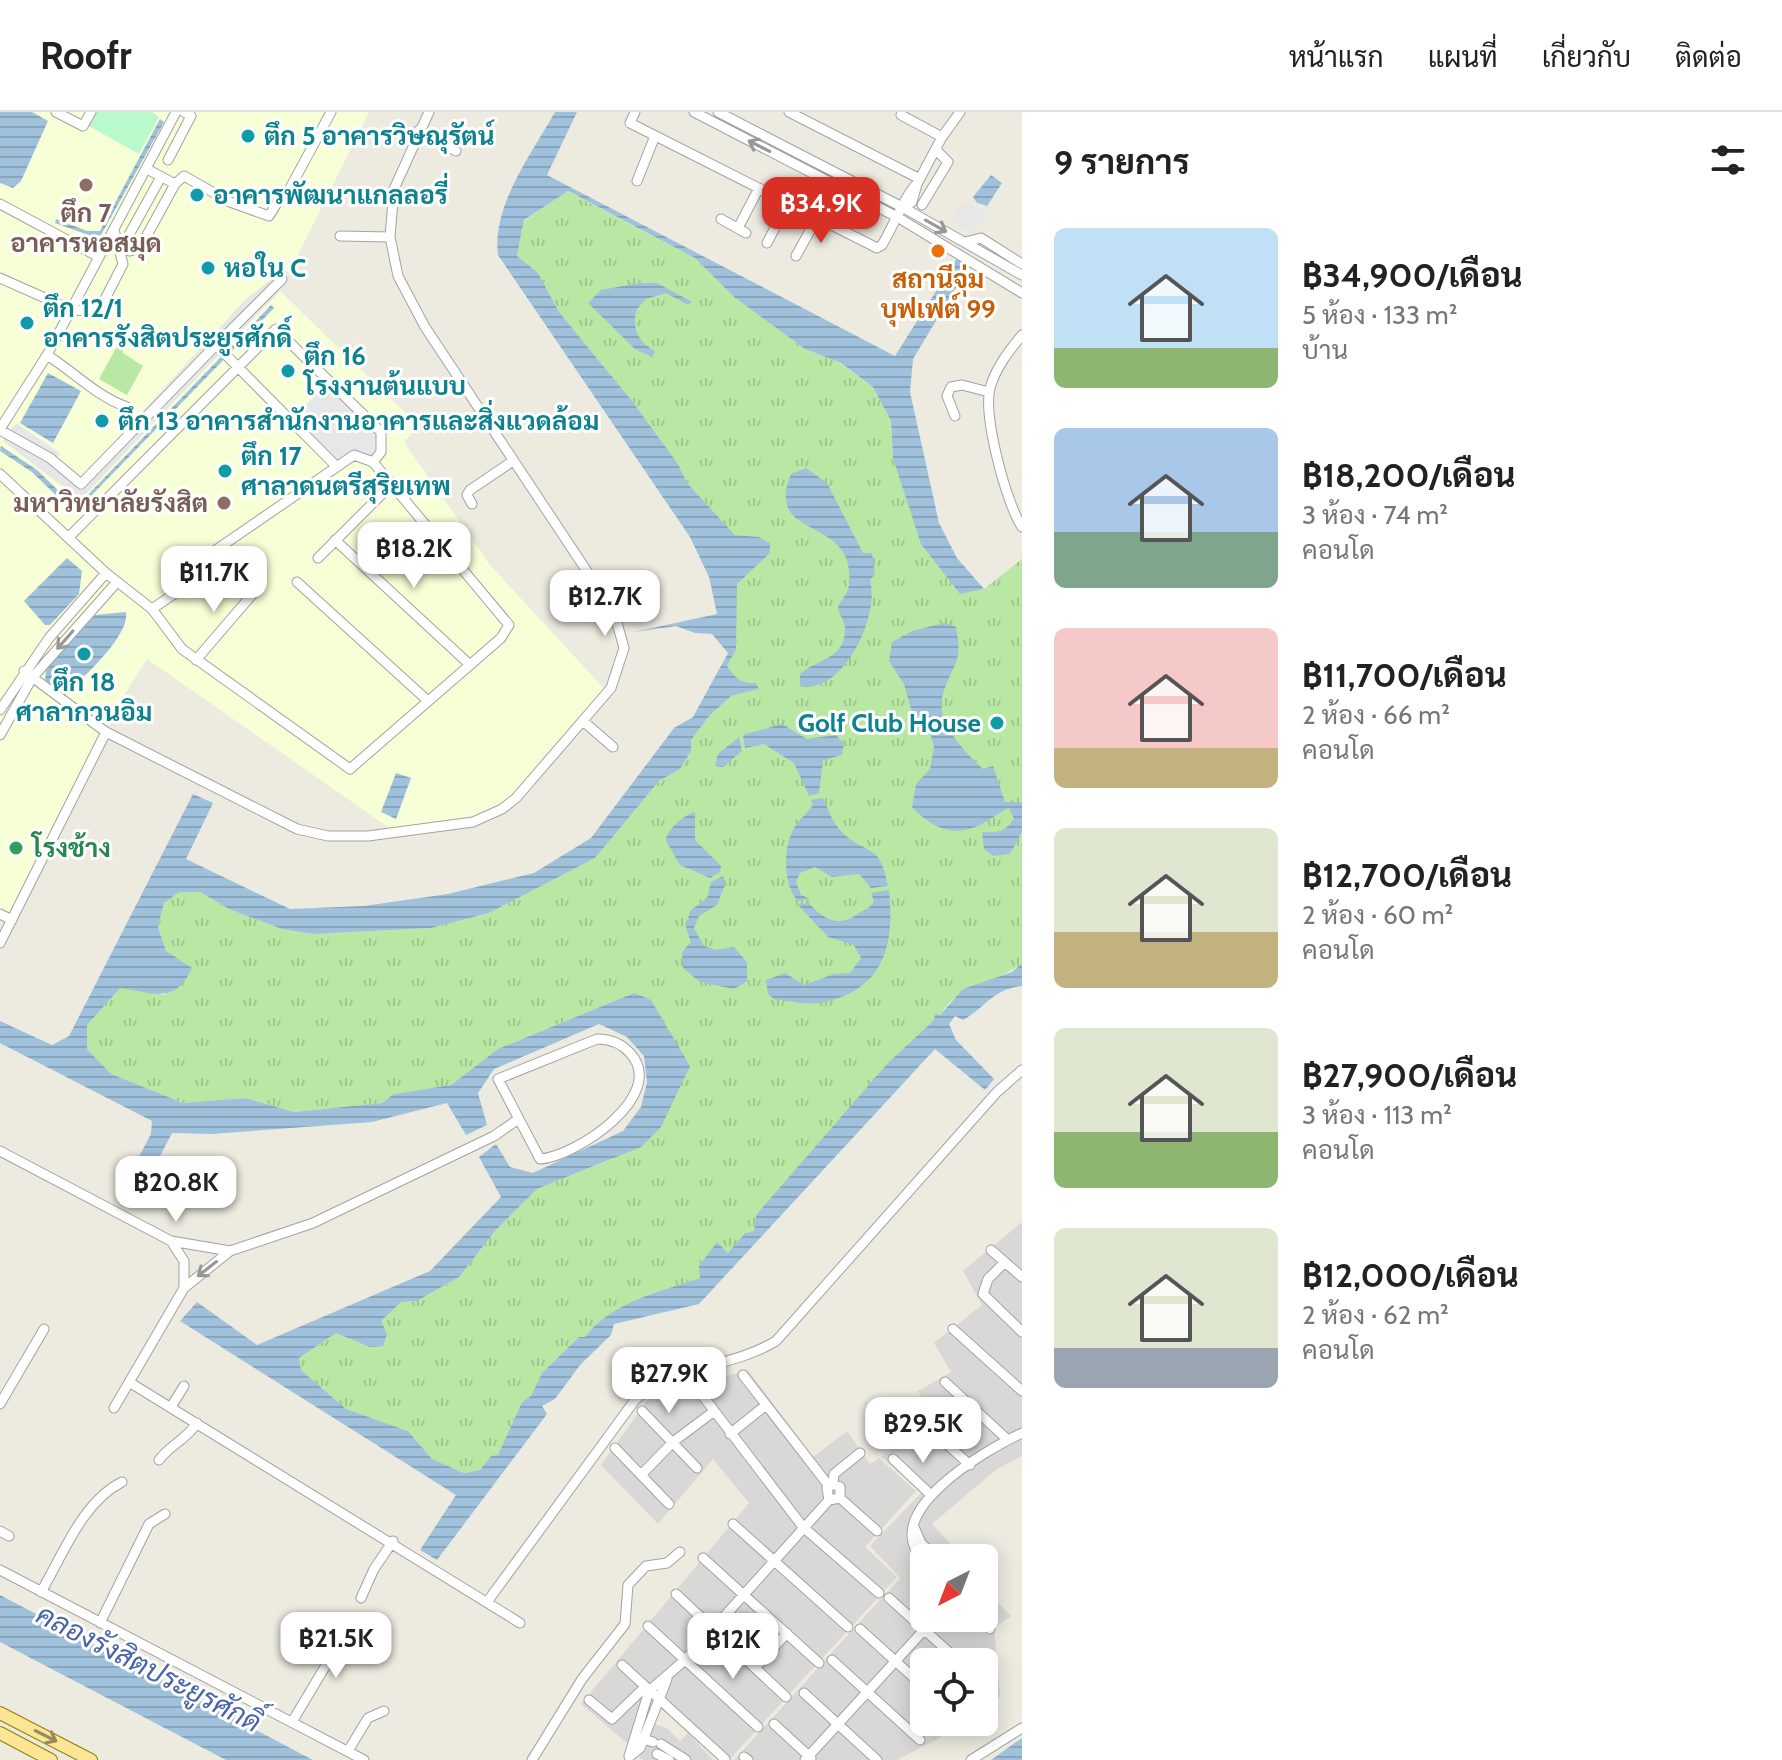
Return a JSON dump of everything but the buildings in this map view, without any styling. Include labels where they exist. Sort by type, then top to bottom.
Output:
[{"type":"main road","points":[[0,1713],[91,1760]]},
{"type":"main road","points":[[0,1733],[51,1760]]},
{"type":"street","points":[[56,112],[83,126],[91,112]]},
{"type":"street","points":[[176,112],[72,310],[0,429],[50,458],[81,484],[282,279]]},
{"type":"street","points":[[161,177],[125,242],[130,251],[140,248],[175,184],[184,176],[230,202],[269,216],[282,195],[288,192],[331,112]]},
{"type":"street","points":[[28,674],[106,732],[297,829],[350,837],[444,827],[490,816],[523,791],[583,721],[617,675],[624,656],[623,638],[606,598],[418,315],[398,276],[390,237],[394,189],[429,112]]},
{"type":"street","points":[[635,112],[630,123],[880,248],[899,218],[905,198],[960,112]]},
{"type":"street","points":[[694,112],[899,218],[1022,293]]},
{"type":"street","points":[[718,112],[904,208],[1022,275]]},
{"type":"street","points":[[789,112],[918,181]]},
{"type":"street","points":[[168,160],[189,113]]},
{"type":"street","points":[[901,115],[942,137]]},
{"type":"street","points":[[419,130],[456,151]]},
{"type":"street","points":[[637,181],[655,136]]},
{"type":"street","points":[[922,205],[946,168],[945,157],[936,150]]},
{"type":"street","points":[[147,169],[175,184]]},
{"type":"street","points":[[721,219],[742,230],[759,188]]},
{"type":"street","points":[[767,243],[788,203]]},
{"type":"street","points":[[0,204],[99,257]]},
{"type":"street","points":[[796,256],[817,218]]},
{"type":"street","points":[[0,278],[72,310],[93,311],[114,284],[123,257],[114,230]]},
{"type":"street","points":[[340,236],[390,237]]},
{"type":"street","points":[[965,242],[981,238],[1022,264]]},
{"type":"street","points":[[70,536],[272,330],[279,331],[381,432],[383,442],[373,462]]},
{"type":"street","points":[[1021,336],[1000,363],[989,392],[989,410],[1006,488],[1022,527]]},
{"type":"street","points":[[218,347],[336,466]]},
{"type":"street","points":[[47,355],[79,375],[88,387],[127,407]]},
{"type":"street","points":[[955,416],[947,396],[951,387],[962,385],[989,392]]},
{"type":"street","points":[[0,474],[70,536],[106,573],[152,609],[182,649],[350,769],[505,633],[507,619],[373,462],[354,455],[194,565],[174,594],[152,609]]},
{"type":"street","points":[[472,504],[467,495],[470,490],[513,461]]},
{"type":"street","points":[[318,558],[392,484]]},
{"type":"street","points":[[335,540],[469,664]]},
{"type":"street","points":[[0,710],[106,573]]},
{"type":"street","points":[[0,735],[28,674],[117,582]]},
{"type":"street","points":[[297,582],[427,700]]},
{"type":"street","points":[[196,660],[256,590]]},
{"type":"street","points":[[583,721],[613,747]]},
{"type":"street","points":[[0,943],[106,732]]},
{"type":"street","points":[[0,914],[12,920]]},
{"type":"street","points":[[597,1039],[614,1041],[636,1060],[639,1085],[633,1101],[612,1121],[579,1142],[540,1159],[517,1120],[498,1083],[501,1076],[597,1039]]},
{"type":"street","points":[[487,1602],[635,1400],[659,1382],[746,1357],[776,1341],[997,1092],[1022,1070]]},
{"type":"street","points":[[114,1408],[184,1288],[230,1251],[313,1223],[494,1136],[517,1120]]},
{"type":"street","points":[[0,1151],[171,1241],[230,1251]]},
{"type":"street","points":[[171,1241],[184,1261],[184,1288]]},
{"type":"street","points":[[991,1250],[1022,1277]]},
{"type":"street","points":[[1005,1262],[988,1279],[983,1294],[1022,1332]]},
{"type":"street","points":[[0,1404],[44,1329]]},
{"type":"street","points":[[953,1329],[1022,1391]]},
{"type":"street","points":[[743,1375],[831,1485],[840,1487],[840,1498],[877,1531]]},
{"type":"street","points":[[129,1382],[393,1541],[520,1623]]},
{"type":"street","points":[[945,1382],[1008,1440]]},
{"type":"street","points":[[171,1407],[184,1386]]},
{"type":"street","points":[[696,1387],[803,1527],[879,1593]]},
{"type":"street","points":[[730,1434],[766,1405]]},
{"type":"street","points":[[642,1411],[697,1468]]},
{"type":"street","points":[[642,1474],[673,1442],[713,1412]]},
{"type":"street","points":[[159,1460],[169,1446],[184,1441],[197,1423]]},
{"type":"street","points":[[931,1430],[970,1465]]},
{"type":"street","points":[[912,1544],[913,1523],[931,1495],[970,1465],[1022,1433]]},
{"type":"street","points":[[615,1448],[669,1504]]},
{"type":"street","points":[[829,1500],[826,1493],[834,1474],[860,1453]]},
{"type":"street","points":[[893,1459],[931,1495]]},
{"type":"street","points":[[41,1592],[92,1505],[107,1489],[122,1482]]},
{"type":"street","points":[[589,1700],[612,1719],[647,1689],[667,1679],[803,1527],[829,1500],[840,1498]]},
{"type":"street","points":[[100,1623],[149,1524],[165,1514]]},
{"type":"street","points":[[913,1523],[922,1544]]},
{"type":"street","points":[[733,1524],[848,1627]]},
{"type":"street","points":[[361,1598],[374,1569],[393,1541]]},
{"type":"street","points":[[532,1760],[582,1679],[625,1624],[628,1585],[646,1566],[667,1563],[680,1552]]},
{"type":"street","points":[[703,1558],[819,1663]]},
{"type":"street","points":[[0,1570],[364,1760]]},
{"type":"street","points":[[676,1594],[786,1697]]},
{"type":"street","points":[[889,1598],[910,1617]]},
{"type":"street","points":[[292,1722],[353,1620]]},
{"type":"street","points":[[648,1626],[758,1727]]},
{"type":"street","points":[[860,1629],[910,1674]]},
{"type":"street","points":[[774,1724],[809,1759],[922,1632]]},
{"type":"street","points":[[926,1632],[944,1648]]},
{"type":"street","points":[[755,1668],[787,1633]]},
{"type":"street","points":[[832,1660],[920,1740]]},
{"type":"street","points":[[622,1665],[725,1759]]},
{"type":"street","points":[[642,1748],[667,1679]]},
{"type":"street","points":[[642,1748],[647,1689]]},
{"type":"street","points":[[804,1693],[877,1760]]},
{"type":"street","points":[[348,1751],[368,1718],[384,1711]]},
{"type":"street","points":[[971,1760],[1022,1728]]},
{"type":"street","points":[[642,1748],[669,1760]]},
{"type":"street","points":[[642,1748],[686,1760]]},
{"type":"shaded area","name":"มหาวิทยาลัยรังสิต","points":[[0,112],[369,112],[280,291],[419,426],[404,442],[490,565],[608,693],[502,811],[401,836],[147,659],[108,720],[105,744],[15,922],[0,913]]},
{"type":"shaded area","points":[[94,112],[152,112],[159,117],[139,154],[87,125]]},
{"type":"shaded area","points":[[965,201],[987,213],[973,235],[949,220]]},
{"type":"shaded area","points":[[283,270],[289,272],[280,291],[84,496],[75,496],[3,441],[16,423],[60,453],[57,459],[82,477],[246,299]]},
{"type":"shaded area","points":[[330,381],[381,432],[373,462],[354,455],[337,465],[291,419]]},
{"type":"shaded area","points":[[1022,1222],[1022,1456],[997,1469],[932,1524],[951,1544],[910,1544],[910,1632],[994,1632],[996,1648],[910,1648],[910,1736],[942,1736],[897,1760],[734,1760],[900,1578],[870,1546],[922,1492],[881,1457],[934,1418],[918,1391],[951,1372],[934,1343],[982,1305],[963,1271]]},
{"type":"shaded area","points":[[748,1370],[813,1457],[847,1431],[870,1464],[879,1458],[916,1491],[865,1547],[897,1577],[729,1760],[718,1760],[689,1734],[713,1760],[645,1760],[639,1758],[655,1724],[667,1728],[680,1741],[688,1733],[660,1708],[655,1722],[636,1714],[628,1744],[581,1704],[749,1503],[713,1459],[658,1524],[601,1465],[649,1398]]},
{"type":"shaded area","points":[[998,1603],[1011,1616],[998,1625]]},
{"type":"green space","points":[[567,191],[695,258],[734,297],[805,349],[840,363],[873,387],[891,421],[893,458],[960,593],[984,589],[1022,559],[1022,963],[968,989],[958,995],[940,1015],[935,1015],[934,1020],[888,1064],[756,1215],[754,1231],[745,1233],[728,1253],[717,1243],[700,1278],[622,1307],[608,1315],[585,1337],[578,1338],[542,1373],[531,1396],[522,1402],[498,1455],[491,1457],[480,1470],[464,1473],[432,1459],[408,1431],[346,1409],[301,1370],[299,1358],[336,1333],[368,1347],[380,1321],[401,1302],[417,1301],[459,1277],[495,1231],[537,1189],[610,1160],[661,1127],[634,993],[498,1049],[451,1085],[395,1094],[382,1103],[294,1112],[245,1098],[183,1103],[110,1074],[87,1049],[87,1025],[120,987],[165,995],[166,951],[158,927],[164,903],[178,892],[200,892],[231,910],[282,929],[313,934],[431,928],[489,913],[595,858],[659,781],[680,769],[691,751],[691,740],[709,716],[731,696],[759,689],[735,678],[727,667],[737,583],[770,553],[759,537],[735,535],[687,483],[678,464],[632,401],[559,312],[538,274],[517,256],[524,221]]},
{"type":"green space","points":[[121,339],[123,353],[143,366],[127,395],[99,379]]},
{"type":"water","points":[[0,112],[32,112],[48,121],[21,181],[13,188],[0,183]]},
{"type":"water","points":[[555,112],[577,112],[547,175],[895,356],[957,258],[969,266],[913,359],[910,392],[939,523],[957,558],[984,589],[960,594],[921,544],[893,458],[891,421],[873,387],[841,363],[805,349],[734,297],[695,258],[568,191],[524,220],[517,256],[538,273],[559,312],[632,401],[678,464],[687,483],[735,535],[759,537],[770,543],[770,553],[737,584],[736,649],[727,666],[739,680],[756,683],[759,689],[731,696],[709,716],[691,740],[691,751],[680,769],[659,781],[595,858],[489,913],[431,928],[313,934],[282,929],[231,910],[200,892],[179,892],[164,903],[158,927],[166,951],[192,968],[185,980],[170,992],[162,994],[120,988],[87,1025],[87,1049],[111,1074],[183,1103],[245,1098],[294,1112],[382,1103],[394,1094],[451,1085],[498,1049],[634,993],[651,1000],[690,1066],[661,1127],[641,1147],[537,1189],[495,1231],[459,1277],[417,1301],[401,1302],[381,1321],[387,1334],[383,1346],[369,1347],[336,1333],[299,1358],[301,1370],[346,1409],[408,1431],[432,1459],[464,1473],[480,1470],[491,1456],[498,1455],[522,1402],[531,1396],[542,1373],[579,1337],[585,1337],[608,1315],[622,1307],[700,1278],[699,1266],[717,1242],[728,1253],[745,1233],[754,1231],[756,1215],[887,1064],[963,989],[1012,972],[1022,963],[1022,986],[1003,991],[963,1020],[955,1016],[949,1024],[956,1040],[994,1079],[985,1090],[935,1049],[699,1304],[614,1324],[611,1335],[580,1365],[555,1399],[542,1406],[547,1414],[437,1560],[420,1550],[456,1495],[180,1321],[197,1302],[257,1345],[430,1271],[501,1197],[479,1157],[496,1144],[510,1167],[533,1173],[623,1131],[641,1107],[647,1082],[644,1056],[627,1037],[599,1024],[494,1069],[478,1093],[487,1125],[466,1135],[447,1103],[372,1122],[211,1134],[172,1133],[133,1208],[117,1198],[151,1134],[152,1121],[0,1043],[0,1021],[52,1045],[69,1036],[193,794],[213,803],[186,859],[290,909],[364,906],[448,894],[534,873],[591,838],[674,728],[693,717],[728,653],[712,634],[695,633],[676,626],[634,632],[717,614],[709,577],[690,537],[498,255],[498,236],[507,199]]},
{"type":"water","points":[[160,119],[164,122],[101,235],[91,236],[55,223],[56,219],[87,231],[100,231]]},
{"type":"water","points":[[991,175],[1002,183],[987,206],[977,203],[973,197]]},
{"type":"water","points":[[657,283],[692,302],[688,305],[666,293],[646,299],[637,309],[636,328],[640,339],[655,351],[652,357],[635,349],[588,303],[601,290]]},
{"type":"water","points":[[271,305],[274,308],[84,503],[66,505],[32,472],[0,451],[1,446],[37,470],[68,500],[82,501]]},
{"type":"water","points":[[48,373],[81,391],[53,443],[20,423]]},
{"type":"water","points":[[806,468],[827,483],[863,553],[872,553],[875,574],[870,580],[872,595],[869,613],[855,650],[831,678],[816,685],[800,686],[800,674],[840,647],[845,627],[838,607],[849,585],[848,562],[839,547],[789,510],[786,496],[791,474]]},
{"type":"water","points":[[67,558],[82,571],[79,594],[50,625],[45,625],[24,601]]},
{"type":"water","name":"ตึก 18 ศาลากวนอิม","points":[[126,612],[125,622],[113,645],[64,697],[45,681],[46,669],[95,615]]},
{"type":"water","points":[[944,623],[956,627],[958,648],[956,662],[943,694],[943,715],[953,736],[976,762],[983,769],[993,766],[1005,802],[1022,802],[1022,832],[1010,854],[993,856],[984,849],[982,832],[996,832],[1007,827],[1014,819],[1009,808],[979,825],[957,831],[940,828],[912,807],[916,784],[930,769],[934,747],[928,725],[911,709],[904,684],[889,661],[892,642],[912,631]]},
{"type":"water","points":[[782,724],[807,739],[836,735],[844,744],[842,755],[823,760],[819,793],[809,796],[794,763],[764,744],[745,748],[743,735]]},
{"type":"water","points":[[739,737],[742,751],[723,767],[715,766],[718,754]]},
{"type":"water","points":[[396,773],[411,778],[396,819],[381,812]]},
{"type":"water","points":[[823,798],[841,831],[876,855],[885,871],[888,886],[871,888],[859,874],[832,877],[815,867],[800,873],[796,882],[801,895],[810,899],[798,901],[787,875],[788,843],[796,825],[813,805],[811,800]]},
{"type":"water","points":[[695,812],[695,840],[721,866],[720,872],[710,878],[680,865],[666,841],[677,823]]},
{"type":"water","points":[[723,876],[725,885],[717,905],[699,916],[694,928],[704,946],[716,950],[734,947],[747,962],[747,981],[734,989],[700,982],[683,968],[682,952],[691,942],[686,928],[690,911],[707,898],[711,882]]},
{"type":"water","points":[[889,890],[887,946],[873,976],[844,996],[818,1003],[774,999],[768,994],[766,980],[785,973],[804,985],[834,974],[850,973],[861,958],[854,945],[828,937],[798,905],[809,903],[827,918],[846,920],[871,906],[874,901],[871,893]]},
{"type":"water","points":[[0,1595],[313,1760],[226,1760],[0,1642]]},
{"type":"water","points":[[1022,1738],[1022,1760],[991,1760]]},
{"type":"place","name":"ตึก 5 อาคารวิษณุรัตน์","points":[[248,136]]},
{"type":"place","name":"ตึก 7 อาคารหอสมุด","points":[[86,185]]},
{"type":"place","name":"อาคารพัฒนาแกลลอรี่","points":[[197,195]]},
{"type":"place","name":"สถานีจุ่ม บุฟเฟต์ 99","points":[[938,251]]},
{"type":"place","name":"หอใน C","points":[[208,268]]},
{"type":"place","name":"ตึก 12/1 อาคารรังสิตประยูรศักดิ์","points":[[27,323]]},
{"type":"place","name":"ตึก 16 โรงงานต้นแบบ","points":[[288,371]]},
{"type":"place","name":"ตึก 13 อาคารสำนักงานอาคารและสิ่งแวดล้อม","points":[[102,421]]},
{"type":"place","name":"ตึก 17 ศาลาดนตรีสุริยเทพ","points":[[225,471]]},
{"type":"place","name":"มหาวิทยาลัยรังสิต","points":[[224,503]]},
{"type":"place","name":"ตึก 18 ศาลากวนอิม","points":[[84,654]]},
{"type":"place","name":"Golf Club House","points":[[997,723]]},
{"type":"place","name":"โรงช้าง","points":[[16,848]]},
{"type":"water label","name":"คลองรังสิตประยูรศักดิ์","points":[[149,1668]]}]
